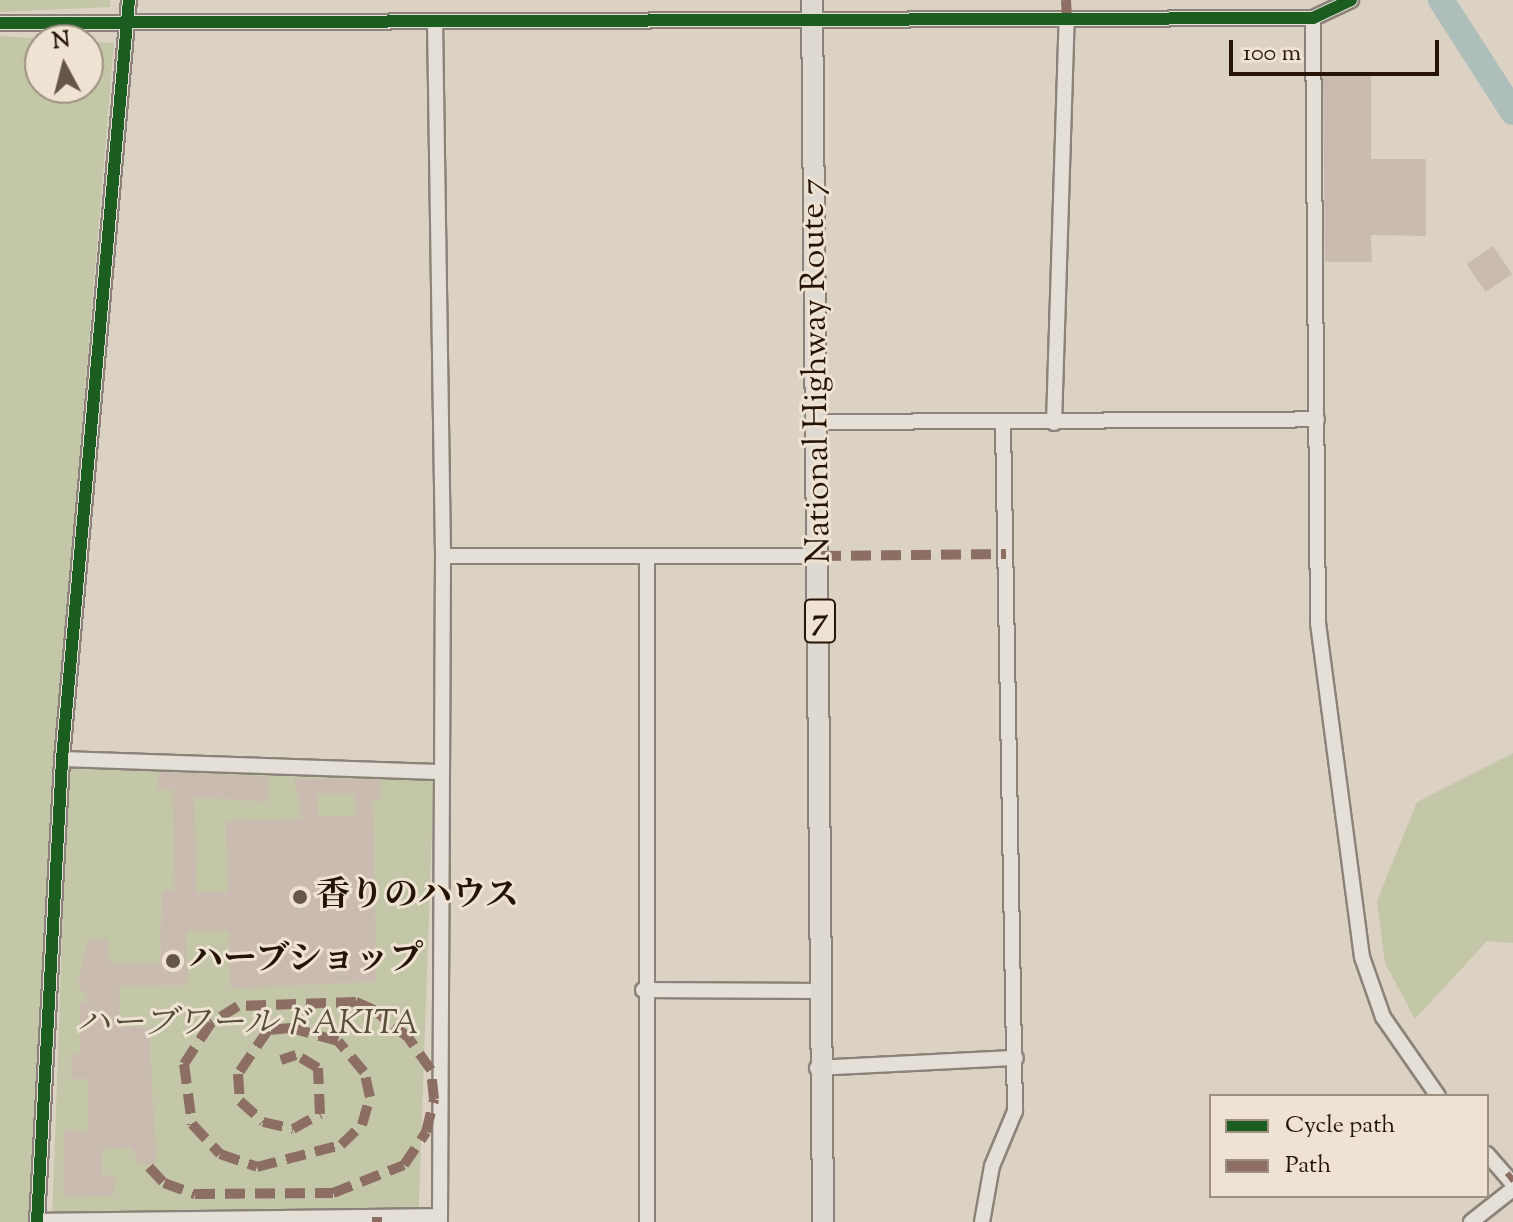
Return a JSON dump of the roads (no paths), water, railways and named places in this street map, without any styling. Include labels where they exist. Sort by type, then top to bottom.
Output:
[{"type":"highway","name":"National Highway Route 7","points":[[812,10],[821,556],[816,991],[823,1222]]},
{"type":"street","points":[[129,0],[62,759],[38,1222],[440,1219],[438,772],[443,556],[435,21]]},
{"type":"street","points":[[0,23],[435,21],[812,10],[1067,20],[1313,18],[1351,0]]},
{"type":"street","points":[[1313,18],[1318,623],[1362,957],[1383,1017],[1437,1094]]},
{"type":"street","points":[[1054,423],[1067,20]]},
{"type":"street","points":[[818,422],[1003,424],[1317,419]]},
{"type":"street","points":[[982,1222],[992,1166],[1015,1111],[1003,424]]},
{"type":"street","points":[[443,556],[821,556]]},
{"type":"street","points":[[647,557],[643,990],[647,1222]]},
{"type":"street","points":[[62,759],[438,772]]},
{"type":"street","points":[[643,990],[816,991]]},
{"type":"street","points":[[817,1068],[1016,1058]]},
{"type":"street","points":[[1471,1222],[1513,1187],[1489,1157]]},
{"type":"waterway","points":[[1441,0],[1513,112]]},
{"type":"place","name":"香りのハウス","points":[[300,897]]},
{"type":"place","name":"ハーブショップ","points":[[173,961]]},
{"type":"park label","name":"ハーブワールドAKITA","points":[[247,1025]]}]
